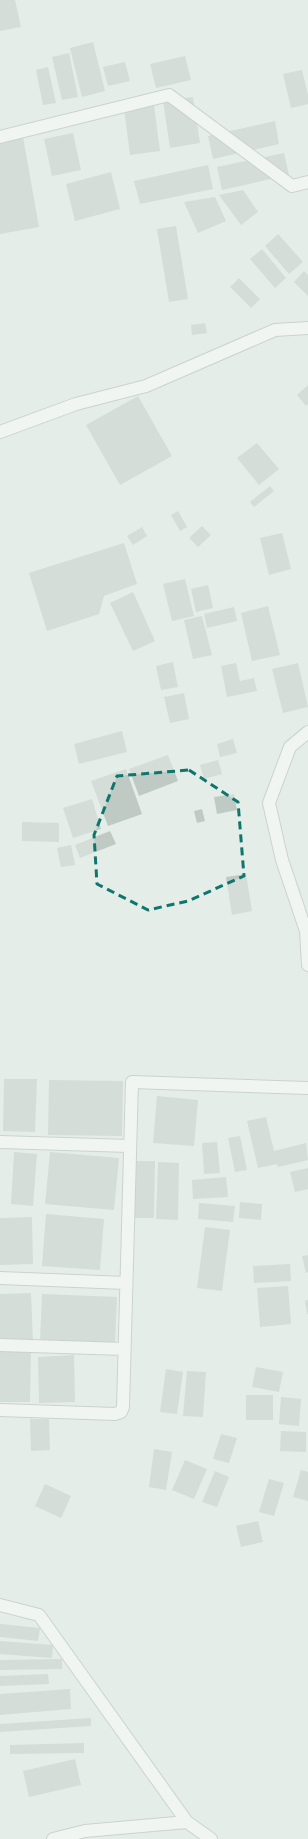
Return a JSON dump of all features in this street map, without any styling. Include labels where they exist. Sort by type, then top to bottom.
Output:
[{"type":"street","points":[[0,137],[169,95],[292,186],[308,182]]},
{"type":"street","points":[[0,432],[76,404],[146,386],[276,330],[308,328]]},
{"type":"street","points":[[308,732],[290,747],[269,803],[282,860],[306,931],[308,965]]},
{"type":"street","points":[[0,1410],[115,1414],[121,1412],[123,1407],[132,1082],[308,1088]]},
{"type":"street","points":[[0,1142],[130,1146]]},
{"type":"street","points":[[0,1278],[126,1283]]},
{"type":"street","points":[[0,1346],[124,1348]]},
{"type":"street","points":[[0,1605],[39,1615],[187,1822],[211,1839]]},
{"type":"street","points":[[53,1839],[85,1831],[187,1822]]},
{"type":"highlighted area","points":[[189,770],[238,802],[244,876],[188,901],[148,910],[97,884],[94,835],[117,776]]},
{"type":"building","points":[[0,0],[15,0],[21,27],[0,31]]},
{"type":"building","points":[[93,42],[105,91],[82,97],[70,48]]},
{"type":"building","points":[[69,53],[78,97],[62,100],[52,57]]},
{"type":"building","points":[[185,56],[191,80],[156,88],[150,64]]},
{"type":"building","points":[[125,62],[130,81],[108,86],[103,67]]},
{"type":"building","points":[[48,67],[56,103],[43,105],[36,70]]},
{"type":"building","points":[[302,70],[308,95],[308,104],[291,108],[283,74]]},
{"type":"building","points":[[193,97],[200,143],[170,148],[163,101]]},
{"type":"building","points":[[154,105],[160,151],[130,155],[124,109]]},
{"type":"building","points":[[275,121],[279,144],[213,159],[208,136]]},
{"type":"building","points":[[73,133],[81,170],[52,176],[44,139]]},
{"type":"building","points":[[23,137],[39,227],[0,234],[0,141]]},
{"type":"building","points":[[284,153],[289,175],[222,190],[217,167]]},
{"type":"building","points":[[208,165],[213,189],[140,204],[134,181]]},
{"type":"building","points":[[111,172],[120,209],[75,221],[66,184]]},
{"type":"building","points":[[243,190],[258,212],[241,225],[219,195]]},
{"type":"building","points":[[215,197],[226,221],[198,233],[184,202]]},
{"type":"building","points":[[176,226],[188,299],[169,302],[157,229]]},
{"type":"building","points":[[278,234],[303,262],[289,274],[265,246]]},
{"type":"building","points":[[262,249],[286,278],[275,288],[250,259]]},
{"type":"building","points":[[304,271],[308,275],[308,296],[294,282]]},
{"type":"building","points":[[239,278],[260,299],[251,308],[230,287]]},
{"type":"building","points":[[205,323],[207,333],[192,335],[191,325]]},
{"type":"building","points":[[308,385],[308,404],[306,406],[297,395]]},
{"type":"building","points":[[138,396],[172,456],[120,485],[86,425]]},
{"type":"building","points":[[257,443],[279,469],[259,485],[237,458]]},
{"type":"building","points":[[270,486],[274,491],[254,507],[250,502]]},
{"type":"building","points":[[178,511],[187,527],[180,531],[171,515]]},
{"type":"building","points":[[202,526],[211,535],[198,547],[189,538]]},
{"type":"building","points":[[142,527],[147,536],[133,545],[127,536]]},
{"type":"building","points":[[282,533],[291,569],[269,575],[260,538]]},
{"type":"building","points":[[124,543],[137,584],[104,596],[99,614],[47,631],[29,573]]},
{"type":"building","points":[[185,579],[194,616],[172,621],[163,584]]},
{"type":"building","points":[[208,585],[213,608],[196,612],[191,589]]},
{"type":"building","points":[[133,592],[155,641],[133,651],[110,603]]},
{"type":"building","points":[[268,606],[280,655],[252,661],[241,613]]},
{"type":"building","points":[[234,607],[237,621],[207,628],[204,614]]},
{"type":"building","points":[[202,616],[212,655],[193,659],[184,620]]},
{"type":"building","points":[[173,662],[178,687],[161,690],[156,666]]},
{"type":"building","points":[[236,663],[240,681],[254,678],[257,691],[227,697],[221,666]]},
{"type":"building","points":[[298,663],[308,707],[283,713],[272,669]]},
{"type":"building","points":[[184,693],[189,719],[170,723],[164,697]]},
{"type":"building","points":[[122,731],[127,752],[79,764],[74,744]]},
{"type":"building","points":[[233,739],[237,753],[220,757],[217,744]]},
{"type":"building","points":[[168,755],[178,781],[139,796],[129,769]]},
{"type":"building","points":[[218,760],[222,774],[204,779],[200,765]]},
{"type":"building","points":[[126,769],[142,814],[108,826],[91,781]]},
{"type":"building","points":[[234,794],[237,810],[217,814],[214,797]]},
{"type":"building","points":[[92,799],[101,829],[73,838],[63,808]]},
{"type":"building","points":[[202,809],[205,821],[197,823],[194,811]]},
{"type":"building","points":[[22,822],[59,823],[59,842],[22,841]]},
{"type":"building","points":[[110,831],[116,844],[80,858],[75,845]]},
{"type":"building","points":[[71,845],[75,865],[61,867],[57,848]]},
{"type":"building","points":[[246,874],[252,911],[232,915],[226,877]]},
{"type":"building","points":[[4,1079],[37,1079],[35,1132],[3,1131]]},
{"type":"building","points":[[49,1080],[123,1081],[122,1136],[48,1135]]},
{"type":"building","points":[[157,1096],[198,1100],[194,1146],[153,1143]]},
{"type":"building","points":[[266,1117],[274,1151],[306,1143],[308,1160],[278,1167],[277,1164],[258,1168],[247,1121]]},
{"type":"building","points":[[240,1136],[247,1170],[235,1172],[228,1138]]},
{"type":"building","points":[[217,1142],[220,1173],[204,1174],[202,1143]]},
{"type":"building","points":[[14,1152],[37,1154],[33,1206],[11,1204]]},
{"type":"building","points":[[50,1152],[119,1158],[114,1210],[45,1204]]},
{"type":"building","points":[[134,1161],[155,1161],[154,1218],[132,1218]]},
{"type":"building","points":[[158,1162],[179,1163],[178,1220],[156,1219]]},
{"type":"building","points":[[308,1168],[308,1189],[295,1192],[290,1172]]},
{"type":"building","points":[[226,1177],[228,1197],[193,1199],[192,1180]]},
{"type":"building","points":[[240,1202],[262,1204],[261,1220],[239,1218]]},
{"type":"building","points":[[199,1203],[235,1206],[233,1222],[198,1219]]},
{"type":"building","points":[[46,1214],[104,1219],[100,1270],[42,1266]]},
{"type":"building","points":[[32,1217],[33,1264],[0,1265],[0,1218]]},
{"type":"building","points":[[205,1227],[230,1230],[222,1291],[197,1288]]},
{"type":"building","points":[[308,1255],[308,1272],[306,1273],[302,1256]]},
{"type":"building","points":[[290,1264],[291,1281],[254,1283],[253,1266]]},
{"type":"building","points":[[288,1286],[291,1324],[260,1327],[257,1288]]},
{"type":"building","points":[[31,1293],[33,1342],[0,1343],[0,1294]]},
{"type":"building","points":[[42,1294],[117,1297],[115,1344],[40,1342]]},
{"type":"building","points":[[308,1300],[308,1314],[307,1314],[305,1301]]},
{"type":"building","points":[[0,1350],[31,1350],[30,1402],[0,1402]]},
{"type":"building","points":[[74,1355],[75,1402],[39,1403],[38,1357]]},
{"type":"building","points":[[256,1367],[283,1372],[279,1392],[252,1387]]},
{"type":"building","points":[[166,1369],[183,1372],[177,1414],[160,1412]]},
{"type":"building","points":[[187,1371],[206,1372],[203,1417],[183,1416]]},
{"type":"building","points":[[246,1395],[273,1395],[273,1420],[246,1420]]},
{"type":"building","points":[[281,1397],[301,1399],[299,1426],[279,1424]]},
{"type":"building","points":[[30,1419],[49,1419],[50,1450],[31,1451]]},
{"type":"building","points":[[281,1431],[306,1432],[306,1452],[280,1451]]},
{"type":"building","points":[[221,1434],[237,1438],[229,1463],[213,1459]]},
{"type":"building","points":[[154,1449],[172,1452],[166,1490],[149,1487]]},
{"type":"building","points":[[185,1460],[207,1469],[194,1499],[172,1490]]},
{"type":"building","points":[[301,1470],[308,1472],[308,1501],[293,1497]]},
{"type":"building","points":[[215,1471],[229,1477],[217,1507],[202,1502]]},
{"type":"building","points":[[269,1479],[284,1483],[274,1516],[259,1512]]},
{"type":"building","points":[[45,1484],[71,1496],[61,1518],[35,1506]]},
{"type":"building","points":[[258,1521],[263,1542],[241,1547],[236,1526]]},
{"type":"building","points":[[0,1624],[40,1628],[38,1641],[0,1637]]},
{"type":"building","points":[[0,1641],[53,1645],[52,1658],[0,1654]]},
{"type":"building","points":[[62,1659],[62,1669],[0,1670],[0,1660]]},
{"type":"building","points":[[48,1674],[49,1684],[0,1686],[0,1676]]},
{"type":"building","points":[[70,1689],[71,1709],[0,1715],[0,1694]]},
{"type":"building","points":[[91,1718],[91,1726],[0,1732],[0,1724]]},
{"type":"building","points":[[84,1743],[84,1753],[10,1754],[10,1745]]},
{"type":"building","points":[[75,1759],[81,1785],[29,1797],[23,1771]]}]
